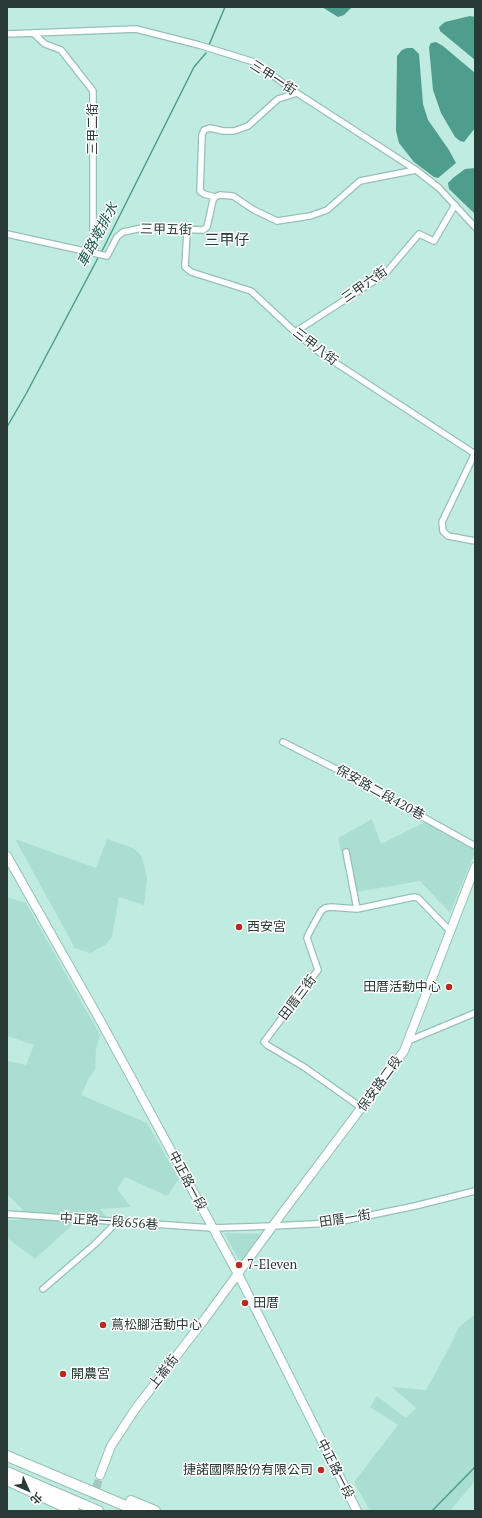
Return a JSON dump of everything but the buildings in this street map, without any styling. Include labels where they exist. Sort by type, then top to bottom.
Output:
[{"type":"highway","points":[[7,1456],[138,1511]]},
{"type":"highway","points":[[7,1472],[98,1511]]},
{"type":"highway","points":[[7,1480],[74,1511]]},
{"type":"highway","points":[[72,1482],[85,1483],[155,1511]]},
{"type":"main road","name":"中正路一段","points":[[7,856],[101,1022],[238,1274],[357,1511]]},
{"type":"main road","name":"保安路二段","points":[[238,1274],[404,1051],[475,867]]},
{"type":"main road","name":"上崙街","points":[[100,1475],[111,1446],[136,1408],[238,1274]]},
{"type":"street","name":"三甲一街","points":[[7,34],[136,29],[199,45],[254,62],[297,93],[416,170],[439,188],[475,227]]},
{"type":"street","name":"三甲二街","points":[[33,33],[45,44],[61,50],[93,91],[93,252]]},
{"type":"street","points":[[297,93],[278,99],[248,126],[234,131],[223,131],[210,128],[204,130],[202,136],[200,191],[204,194],[215,197],[220,195],[233,196],[254,210],[277,221],[310,216],[327,210],[360,181],[416,170]]},
{"type":"street","name":"三甲五街","points":[[7,234],[107,256],[117,237],[123,232],[142,228],[203,230],[208,227],[215,197]]},
{"type":"street","name":"三甲六街","points":[[295,332],[385,274],[419,234],[434,241],[455,206]]},
{"type":"street","name":"三甲八街","points":[[188,230],[185,267],[191,272],[251,291],[319,352],[475,454]]},
{"type":"street","points":[[475,454],[442,522],[442,531],[448,536],[475,541]]},
{"type":"street","name":"保安路二段420巷","points":[[283,742],[342,772],[475,846]]},
{"type":"street","points":[[346,852],[357,909]]},
{"type":"street","name":"田厝三街","points":[[362,1108],[304,1067],[264,1042],[318,970],[307,938],[321,911],[325,908],[357,909],[414,897],[418,898],[451,932]]},
{"type":"street","points":[[408,1040],[475,1013]]},
{"type":"street","name":"田厝一街","points":[[212,1228],[334,1223],[415,1206],[475,1191]]},
{"type":"street","name":"中正路一段656巷","points":[[7,1214],[212,1228]]},
{"type":"street","points":[[43,1289],[94,1245],[116,1222]]},
{"type":"shaded area","points":[[322,7],[352,7],[344,15],[338,17]]},
{"type":"shaded area","points":[[470,16],[475,17],[475,60],[440,31],[439,27],[445,22]]},
{"type":"shaded area","points":[[436,42],[443,46],[475,73],[475,128],[464,142],[455,137],[441,113],[433,90],[429,47],[431,43]]},
{"type":"shaded area","points":[[413,48],[419,54],[423,104],[428,120],[449,150],[456,163],[438,178],[434,177],[414,162],[399,143],[396,131],[397,56],[402,50]]},
{"type":"shaded area","points":[[475,168],[475,214],[449,189],[448,183],[465,169]]},
{"type":"shaded area","points":[[372,819],[381,844],[431,819],[475,846],[475,852],[450,913],[420,881],[351,893],[338,838]]},
{"type":"shaded area","points":[[15,839],[96,868],[107,839],[133,848],[141,855],[146,873],[147,879],[144,905],[119,897],[112,937],[105,945],[90,953],[75,948]]},
{"type":"shaded area","points":[[7,897],[26,903],[100,1035],[96,1049],[95,1069],[81,1095],[147,1123],[179,1179],[167,1196],[125,1177],[117,1189],[131,1207],[100,1209],[108,1219],[80,1218],[35,1259],[7,1238],[7,1220],[20,1220],[22,1209],[7,1194],[7,1061],[26,1065],[34,1045],[7,1036]]},
{"type":"shaded area","points":[[224,1233],[265,1234],[241,1264]]},
{"type":"shaded area","points":[[475,1314],[475,1481],[450,1511],[370,1511],[354,1482],[398,1425],[370,1407],[377,1396],[406,1418],[416,1408],[392,1387],[426,1390],[459,1327]]},
{"type":"waterway","name":"車路墘排水","points":[[209,45],[225,7]]},
{"type":"waterway","name":"車路墘排水","points":[[101,253],[194,67],[206,53]]},
{"type":"waterway","name":"車路墘排水","points":[[7,427],[99,256]]},
{"type":"waterway","points":[[432,1511],[475,1467]]},
{"type":"tunnel","points":[[90,1511],[100,1475]]},
{"type":"place","name":"西安宮","points":[[239,927]]},
{"type":"place","name":"田厝活動中心","points":[[449,987]]},
{"type":"place","name":"7-Eleven","points":[[239,1265]]},
{"type":"place","name":"田厝","points":[[245,1303]]},
{"type":"place","name":"蔦松腳活動中心","points":[[103,1325]]},
{"type":"place","name":"開農宮","points":[[63,1374]]},
{"type":"place","name":"捷諾國際股份有限公司","points":[[321,1470]]},
{"type":"district","name":"三甲仔","points":[[227,241]]}]
